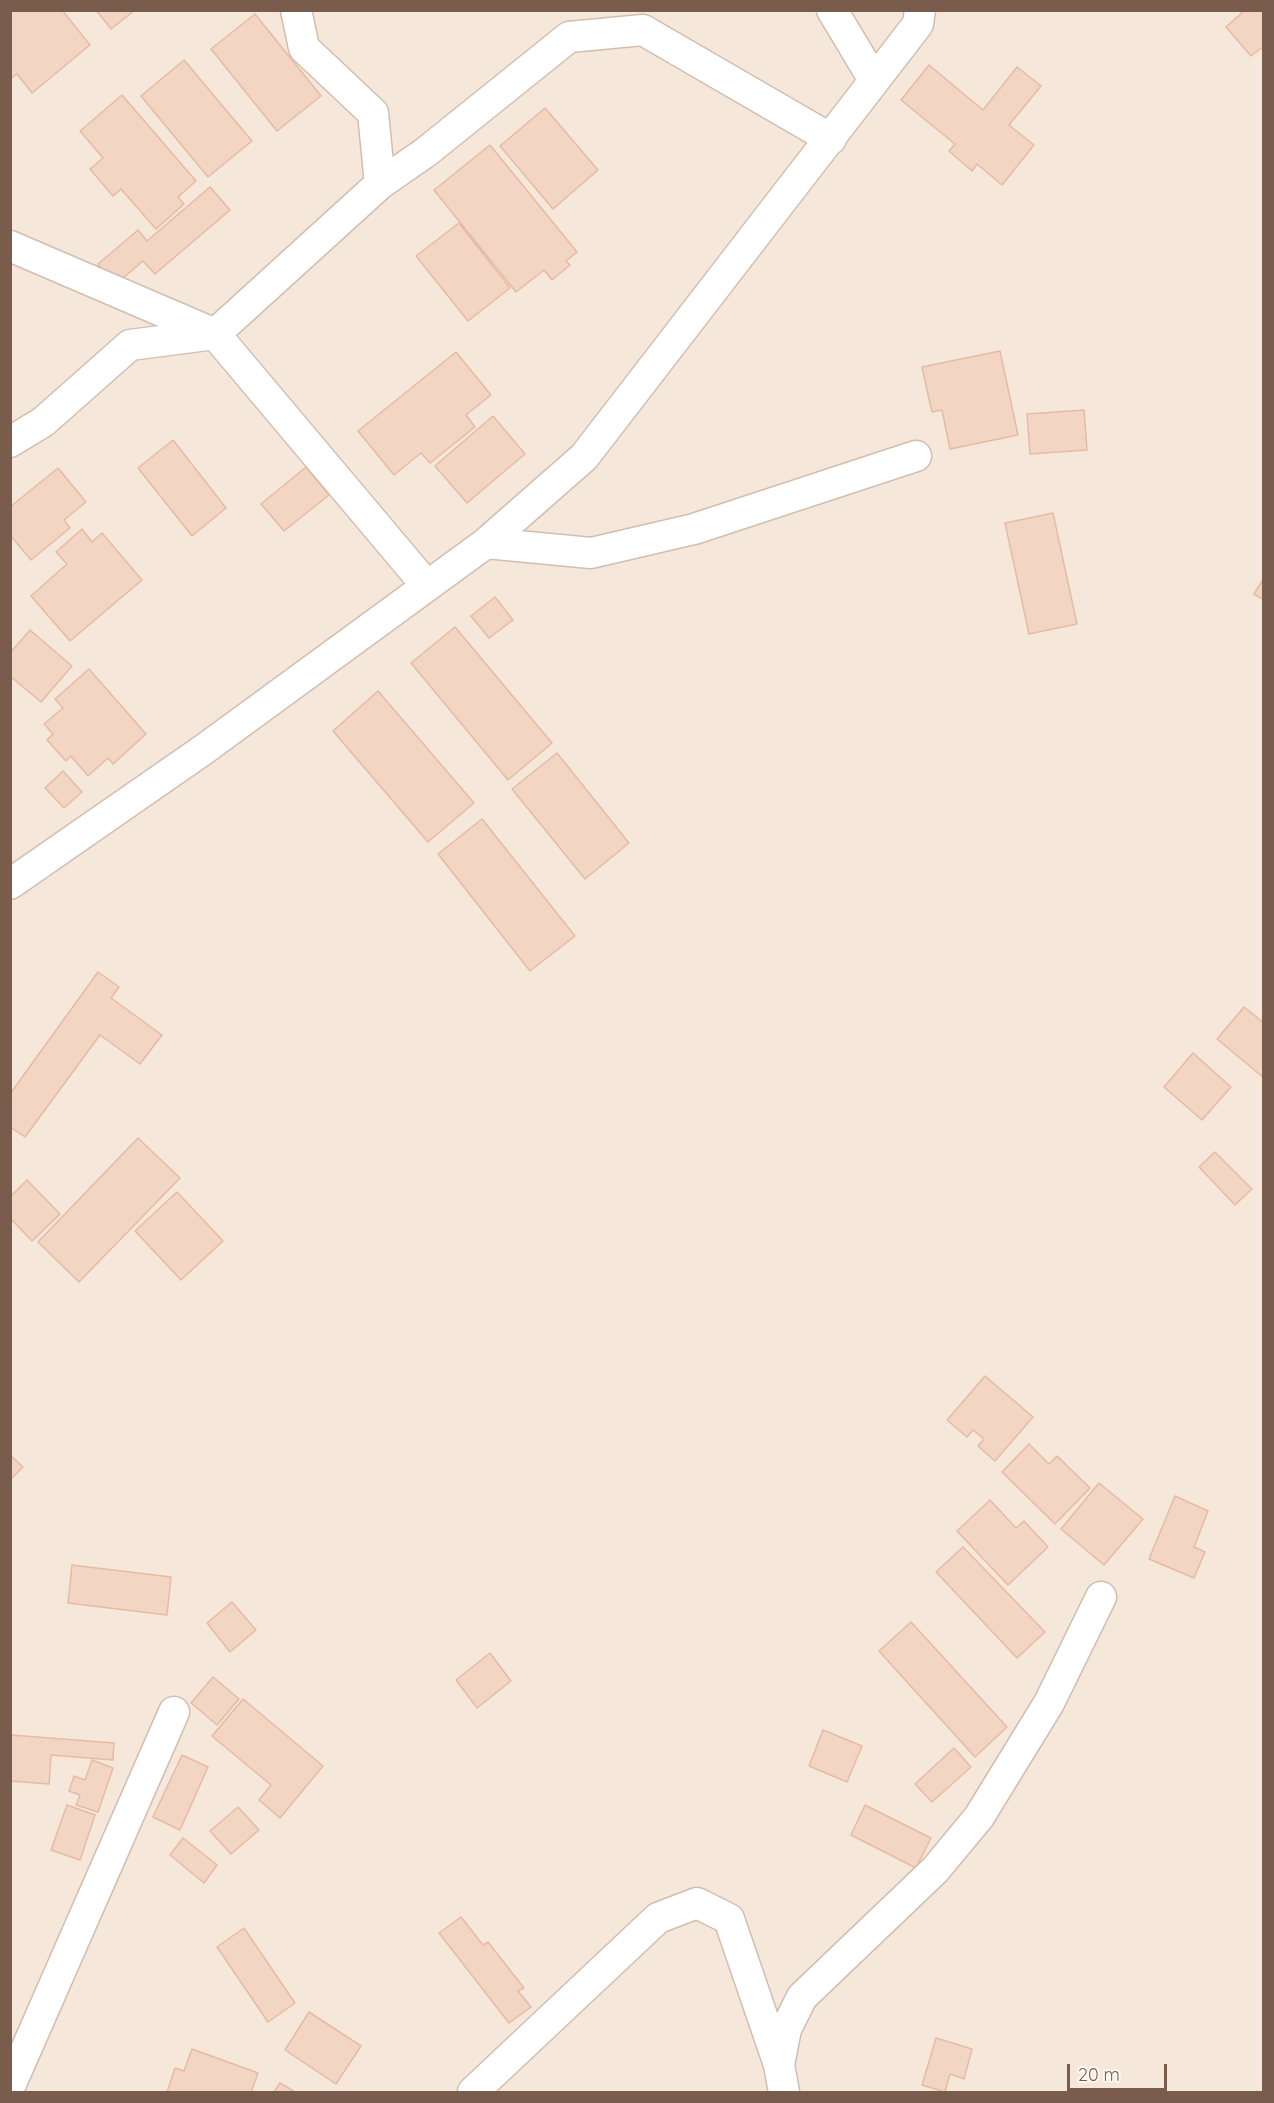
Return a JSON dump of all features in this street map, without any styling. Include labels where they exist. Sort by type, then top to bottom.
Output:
[{"type":"street","points":[[296,10],[304,48],[374,113],[380,184]]},
{"type":"street","points":[[832,10],[873,80]]},
{"type":"street","points":[[10,884],[202,750],[486,543],[584,457],[918,24],[920,10]]},
{"type":"street","points":[[10,442],[43,422],[130,345],[215,334],[380,184],[426,152],[570,37],[643,30],[831,139]]},
{"type":"street","points":[[10,246],[215,334],[427,586]]},
{"type":"street","points":[[486,543],[591,553],[694,530],[916,456]]},
{"type":"street","points":[[781,2079],[786,2029],[802,1997],[934,1870],[979,1816],[1049,1704],[1101,1597]]},
{"type":"street","points":[[10,2086],[174,1712]]},
{"type":"street","points":[[473,2092],[658,1917],[697,1903],[729,1918],[781,2079]]},
{"type":"shaded area","points":[[11,11],[1263,11],[1263,2092],[11,2092]]},
{"type":"building","points":[[10,10],[62,10],[90,45],[32,93],[17,74],[10,79]]},
{"type":"building","points":[[96,10],[135,10],[111,29]]},
{"type":"building","points":[[1245,10],[1264,10],[1264,46],[1251,56],[1226,27]]},
{"type":"building","points":[[255,14],[321,96],[277,131],[211,49]]},
{"type":"building","points":[[184,60],[252,141],[208,177],[141,96]]},
{"type":"building","points":[[929,65],[983,110],[1017,67],[1041,86],[1009,125],[1034,145],[1002,185],[977,164],[972,171],[949,151],[955,144],[901,100]]},
{"type":"building","points":[[122,95],[196,181],[178,197],[184,204],[156,229],[121,189],[113,196],[90,169],[103,158],[80,131]]},
{"type":"building","points":[[545,108],[598,170],[553,209],[500,146]]},
{"type":"building","points":[[490,145],[577,252],[566,261],[570,265],[552,280],[544,270],[516,292],[434,190]]},
{"type":"building","points":[[210,187],[230,210],[155,274],[143,261],[115,285],[98,264],[138,230],[147,241]]},
{"type":"building","points":[[459,223],[510,288],[468,321],[416,256]]},
{"type":"building","points":[[1000,351],[1018,435],[950,449],[942,410],[932,412],[922,367]]},
{"type":"building","points":[[456,352],[491,395],[466,415],[475,427],[430,463],[421,453],[394,475],[358,431]]},
{"type":"building","points":[[1084,410],[1087,450],[1030,454],[1027,414]]},
{"type":"building","points":[[493,416],[525,454],[467,503],[435,466]]},
{"type":"building","points":[[173,440],[226,508],[192,536],[138,468]]},
{"type":"building","points":[[306,467],[329,495],[284,531],[261,504]]},
{"type":"building","points":[[58,468],[86,502],[64,520],[70,528],[31,560],[10,535],[10,507]]},
{"type":"building","points":[[1053,513],[1077,624],[1029,634],[1005,523]]},
{"type":"building","points":[[82,529],[92,542],[102,533],[142,580],[70,641],[31,596],[67,564],[56,552]]},
{"type":"building","points":[[1264,578],[1264,600],[1254,594]]},
{"type":"building","points":[[495,597],[513,620],[489,638],[471,616]]},
{"type":"building","points":[[455,627],[552,743],[508,780],[411,663]]},
{"type":"building","points":[[30,630],[72,666],[41,702],[10,676],[10,653]]},
{"type":"building","points":[[89,669],[146,734],[113,764],[108,758],[88,776],[71,756],[66,761],[47,740],[53,734],[44,724],[63,708],[55,699]]},
{"type":"building","points":[[378,691],[474,803],[428,842],[333,731]]},
{"type":"building","points":[[557,753],[629,843],[585,879],[512,789]]},
{"type":"building","points":[[63,771],[82,792],[64,808],[45,788]]},
{"type":"building","points":[[482,819],[575,936],[530,971],[438,854]]},
{"type":"building","points":[[98,972],[119,987],[111,998],[162,1035],[140,1064],[100,1035],[25,1137],[10,1127],[10,1094]]},
{"type":"building","points":[[1244,1007],[1264,1023],[1264,1078],[1217,1039]]},
{"type":"building","points":[[1193,1053],[1231,1087],[1202,1120],[1164,1087]]},
{"type":"building","points":[[138,1138],[180,1178],[79,1282],[38,1242]]},
{"type":"building","points":[[1215,1152],[1252,1189],[1235,1205],[1199,1167]]},
{"type":"building","points":[[27,1180],[60,1214],[32,1241],[10,1218],[10,1197]]},
{"type":"building","points":[[177,1192],[223,1241],[181,1280],[135,1231]]},
{"type":"building","points":[[985,1376],[1033,1417],[995,1461],[978,1446],[984,1439],[973,1430],[967,1437],[947,1420]]},
{"type":"building","points":[[1029,1444],[1049,1464],[1057,1456],[1090,1488],[1055,1524],[1002,1472]]},
{"type":"building","points":[[10,1455],[23,1467],[10,1480]]},
{"type":"building","points":[[1099,1483],[1143,1519],[1104,1565],[1061,1529]]},
{"type":"building","points":[[1175,1496],[1208,1511],[1194,1547],[1205,1552],[1194,1578],[1149,1559]]},
{"type":"building","points":[[990,1500],[1016,1528],[1024,1521],[1048,1547],[1008,1585],[957,1531]]},
{"type":"building","points":[[963,1547],[1045,1632],[1017,1658],[936,1572]]},
{"type":"building","points":[[72,1565],[171,1577],[167,1615],[68,1603]]},
{"type":"building","points":[[232,1602],[256,1630],[230,1652],[207,1623]]},
{"type":"building","points":[[911,1622],[1007,1727],[975,1757],[879,1651]]},
{"type":"building","points":[[490,1653],[511,1681],[477,1708],[456,1680]]},
{"type":"building","points":[[213,1677],[239,1699],[217,1725],[191,1703]]},
{"type":"building","points":[[243,1699],[323,1766],[280,1818],[259,1800],[271,1785],[212,1736]]},
{"type":"building","points":[[823,1730],[862,1746],[847,1782],[809,1766]]},
{"type":"building","points":[[11,1735],[114,1743],[113,1760],[51,1755],[49,1784],[10,1781]]},
{"type":"building","points":[[954,1748],[971,1767],[932,1802],[915,1784]]},
{"type":"building","points":[[182,1755],[208,1767],[180,1830],[153,1817]]},
{"type":"building","points":[[92,1760],[113,1768],[98,1812],[76,1805],[80,1795],[69,1791],[74,1776],[85,1780]]},
{"type":"building","points":[[67,1805],[95,1815],[80,1860],[51,1850]]},
{"type":"building","points":[[865,1805],[931,1838],[916,1868],[851,1835]]},
{"type":"building","points":[[238,1807],[259,1830],[231,1854],[210,1831]]},
{"type":"building","points":[[183,1838],[217,1865],[204,1883],[170,1855]]},
{"type":"building","points":[[461,1917],[483,1945],[488,1942],[524,1988],[518,1991],[531,2007],[509,2023],[439,1933]]},
{"type":"building","points":[[244,1928],[295,2003],[268,2022],[217,1947]]},
{"type":"building","points":[[309,2012],[361,2046],[336,2084],[285,2050]]},
{"type":"building","points":[[936,2038],[972,2049],[964,2079],[950,2074],[945,2092],[922,2085]]},
{"type":"building","points":[[192,2049],[258,2073],[251,2092],[167,2092],[175,2068],[184,2071]]},
{"type":"building","points":[[280,2083],[295,2092],[274,2092]]}]
